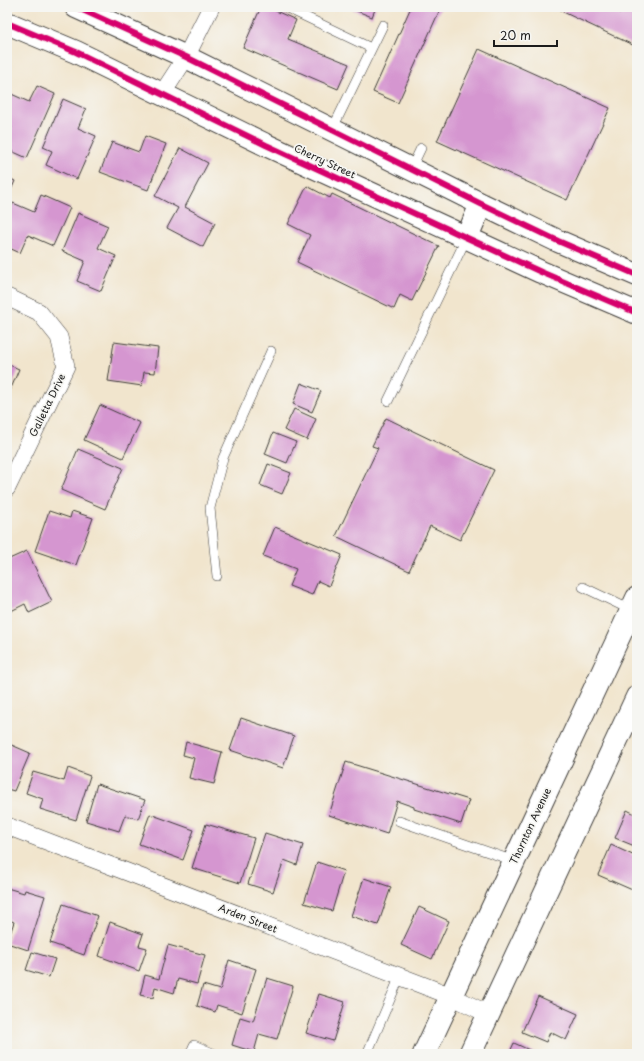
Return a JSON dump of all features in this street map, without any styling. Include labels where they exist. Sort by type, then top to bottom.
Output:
[{"type":"street","points":[[76,7],[186,57],[411,170],[558,241],[637,275]]},
{"type":"street","points":[[162,94],[186,57],[211,7]]},
{"type":"street","name":"Cherry Street","points":[[7,23],[76,52],[266,145],[541,272],[637,313]]},
{"type":"street","points":[[467,237],[481,204]]},
{"type":"street","name":"Galletta Drive","points":[[7,297],[39,312],[59,337],[66,366],[7,488]]},
{"type":"street","name":"Thornton Avenue","points":[[424,1054],[634,604]]},
{"type":"street","points":[[470,1054],[637,697]]},
{"type":"street","name":"Arden Street","points":[[7,826],[400,976],[451,996],[488,1014]]},
{"type":"lane","points":[[286,7],[371,48]]},
{"type":"lane","points":[[332,130],[382,25]]},
{"type":"lane","points":[[411,170],[421,148]]},
{"type":"lane","points":[[388,401],[467,237]]},
{"type":"lane","points":[[217,576],[210,508],[223,458],[271,351]]},
{"type":"lane","points":[[583,587],[634,604]]},
{"type":"lane","points":[[400,821],[514,861]]},
{"type":"lane","points":[[367,1054],[400,976]]},
{"type":"lane","points":[[190,1054],[194,1046],[215,1054]]},
{"type":"building","points":[[261,7],[267,7],[296,20],[288,39],[349,64],[338,89],[243,48]]},
{"type":"building","points":[[347,7],[376,7],[372,17]]},
{"type":"building","points":[[411,7],[441,7],[398,103],[373,92]]},
{"type":"building","points":[[563,7],[607,7],[620,13],[623,7],[637,7],[637,47],[561,11]]},
{"type":"building","points":[[479,49],[610,108],[567,200],[437,141]]},
{"type":"building","points":[[37,86],[55,94],[27,158],[7,149],[7,138],[12,127],[7,125],[7,92],[29,102]]},
{"type":"building","points":[[63,99],[86,109],[78,128],[96,136],[77,179],[46,165],[52,151],[43,147]]},
{"type":"building","points":[[145,136],[166,144],[148,190],[100,172],[112,142],[139,152]]},
{"type":"building","points":[[180,148],[208,163],[185,207],[215,223],[203,247],[167,228],[178,208],[155,196]]},
{"type":"building","points":[[7,177],[15,181],[7,199]]},
{"type":"building","points":[[307,186],[330,198],[332,194],[439,246],[412,301],[400,295],[394,309],[297,262],[310,235],[288,224]]},
{"type":"building","points":[[41,195],[70,208],[53,246],[28,235],[20,253],[7,247],[7,218],[13,203],[34,212]]},
{"type":"building","points":[[78,213],[108,226],[98,248],[116,256],[101,291],[77,281],[85,261],[62,251]]},
{"type":"building","points":[[114,342],[158,348],[155,373],[144,372],[142,386],[108,381]]},
{"type":"building","points":[[7,364],[19,369],[10,391],[7,390]]},
{"type":"building","points":[[301,383],[321,391],[312,412],[293,404]]},
{"type":"building","points":[[100,405],[140,423],[123,458],[84,440]]},
{"type":"building","points":[[294,409],[316,419],[307,440],[284,430]]},
{"type":"building","points":[[386,418],[494,470],[460,540],[430,526],[409,571],[336,536],[378,448],[372,446]]},
{"type":"building","points":[[273,433],[296,442],[287,463],[265,454]]},
{"type":"building","points":[[78,449],[123,468],[105,509],[61,490]]},
{"type":"building","points":[[268,464],[291,473],[282,494],[260,485]]},
{"type":"building","points":[[49,511],[70,518],[72,511],[93,518],[76,565],[35,551]]},
{"type":"building","points":[[275,527],[342,555],[329,586],[318,581],[312,595],[289,586],[296,569],[263,556]]},
{"type":"building","points":[[27,551],[52,602],[29,613],[25,604],[11,611],[7,602],[7,560]]},
{"type":"building","points":[[241,718],[294,736],[283,768],[230,750]]},
{"type":"building","points":[[186,742],[222,752],[214,784],[189,778],[194,758],[183,755]]},
{"type":"building","points":[[7,743],[30,753],[14,791],[7,789]]},
{"type":"building","points":[[346,762],[469,800],[461,824],[414,809],[414,807],[397,801],[387,834],[329,815]]},
{"type":"building","points":[[68,768],[90,776],[76,820],[40,809],[43,799],[26,793],[33,772],[64,781]]},
{"type":"building","points":[[97,784],[145,800],[138,819],[125,815],[119,831],[86,821]]},
{"type":"building","points":[[627,810],[637,815],[637,847],[615,838]]},
{"type":"building","points":[[150,814],[194,830],[183,860],[139,844]]},
{"type":"building","points":[[206,824],[254,838],[240,883],[192,868]]},
{"type":"building","points":[[265,833],[303,845],[297,865],[284,860],[273,892],[248,884]]},
{"type":"building","points":[[611,845],[637,857],[637,892],[598,875]]},
{"type":"building","points":[[317,862],[344,871],[332,911],[304,903]]},
{"type":"building","points":[[364,878],[391,887],[378,925],[351,916]]},
{"type":"building","points":[[7,888],[24,893],[25,890],[45,896],[28,950],[7,943],[14,922],[7,919]]},
{"type":"building","points":[[63,904],[98,916],[84,955],[50,943]]},
{"type":"building","points":[[419,907],[449,921],[432,959],[401,945]]},
{"type":"building","points":[[110,922],[143,934],[139,946],[147,948],[139,971],[99,956]]},
{"type":"building","points":[[168,945],[205,955],[197,984],[178,979],[174,993],[155,987],[153,998],[140,995],[145,975],[159,979]]},
{"type":"building","points":[[32,952],[55,959],[49,977],[26,970]]},
{"type":"building","points":[[229,960],[256,969],[242,1013],[217,1005],[215,1012],[197,1006],[203,985],[220,990]]},
{"type":"building","points":[[267,978],[293,986],[277,1039],[259,1034],[254,1052],[232,1045],[240,1017],[253,1021]]},
{"type":"building","points":[[319,994],[345,1002],[333,1041],[306,1033]]},
{"type":"building","points":[[538,996],[578,1014],[566,1040],[550,1032],[546,1042],[522,1032]]},
{"type":"building","points":[[514,1043],[538,1054],[509,1054]]},
{"type":"cycle path","points":[[76,7],[186,57],[558,241],[637,275]]},
{"type":"cycle path","points":[[7,23],[76,52],[266,145],[541,272],[637,313]]}]
